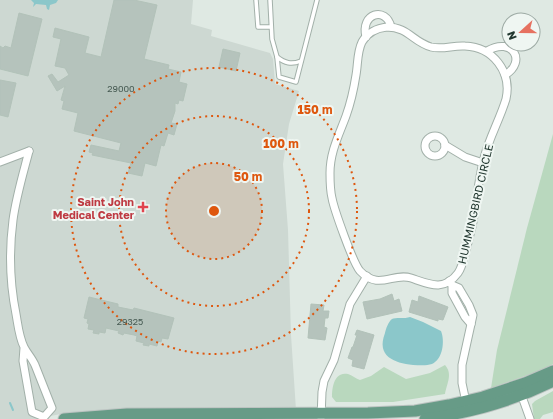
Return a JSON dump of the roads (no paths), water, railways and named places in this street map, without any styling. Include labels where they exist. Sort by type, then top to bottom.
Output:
[{"type":"main road","points":[[425,419],[479,409],[520,390],[553,370]]},
{"type":"main road","points":[[64,419],[127,414],[321,416],[404,412],[426,410],[466,402],[553,381]]},
{"type":"street","name":"HUMMINGBIRD CIRCLE","points":[[367,276],[360,271],[352,254],[333,202],[330,174],[331,157],[334,144],[346,117],[353,90],[359,48],[366,37],[365,25],[368,19],[373,15],[379,15],[389,20],[391,27],[404,30],[420,43],[429,47],[443,48],[467,46],[479,48],[497,60],[505,75],[508,89],[506,99],[486,150],[473,221],[463,262],[457,274],[450,283]]},
{"type":"street","points":[[366,37],[377,29],[391,27]]},
{"type":"street","points":[[486,52],[500,46],[508,47],[511,50],[516,57],[515,65],[510,72],[505,75]]},
{"type":"street","points":[[445,145],[465,157],[483,163]]},
{"type":"street","points":[[0,162],[29,151],[15,205],[11,248],[11,274],[14,305],[24,348],[23,361],[32,412],[44,418],[52,408],[51,404],[32,358],[24,348]]},
{"type":"street","points":[[321,416],[324,381],[334,360],[350,304],[367,276],[380,281],[405,277],[433,285],[450,283],[452,292],[465,317],[471,324],[462,365],[462,383],[466,402]]},
{"type":"street","points":[[520,390],[530,419]]},
{"type":"lane","points":[[256,0],[258,28],[271,27]]},
{"type":"lane","points":[[270,0],[271,27],[279,77],[296,82],[317,0]]},
{"type":"lane","points":[[277,57],[283,62],[290,64],[301,62]]},
{"type":"water","points":[[31,0],[58,0],[56,3],[50,5],[49,10],[47,9],[46,5],[36,4],[33,7],[34,3]]},
{"type":"water","points":[[410,317],[441,331],[443,345],[441,354],[436,362],[427,365],[406,364],[393,360],[385,353],[383,341],[389,322],[393,318]]},
{"type":"waterway","points":[[10,403],[13,410]]},
{"type":"place","name":"Saint John Medical Center","points":[[143,207]]}]
